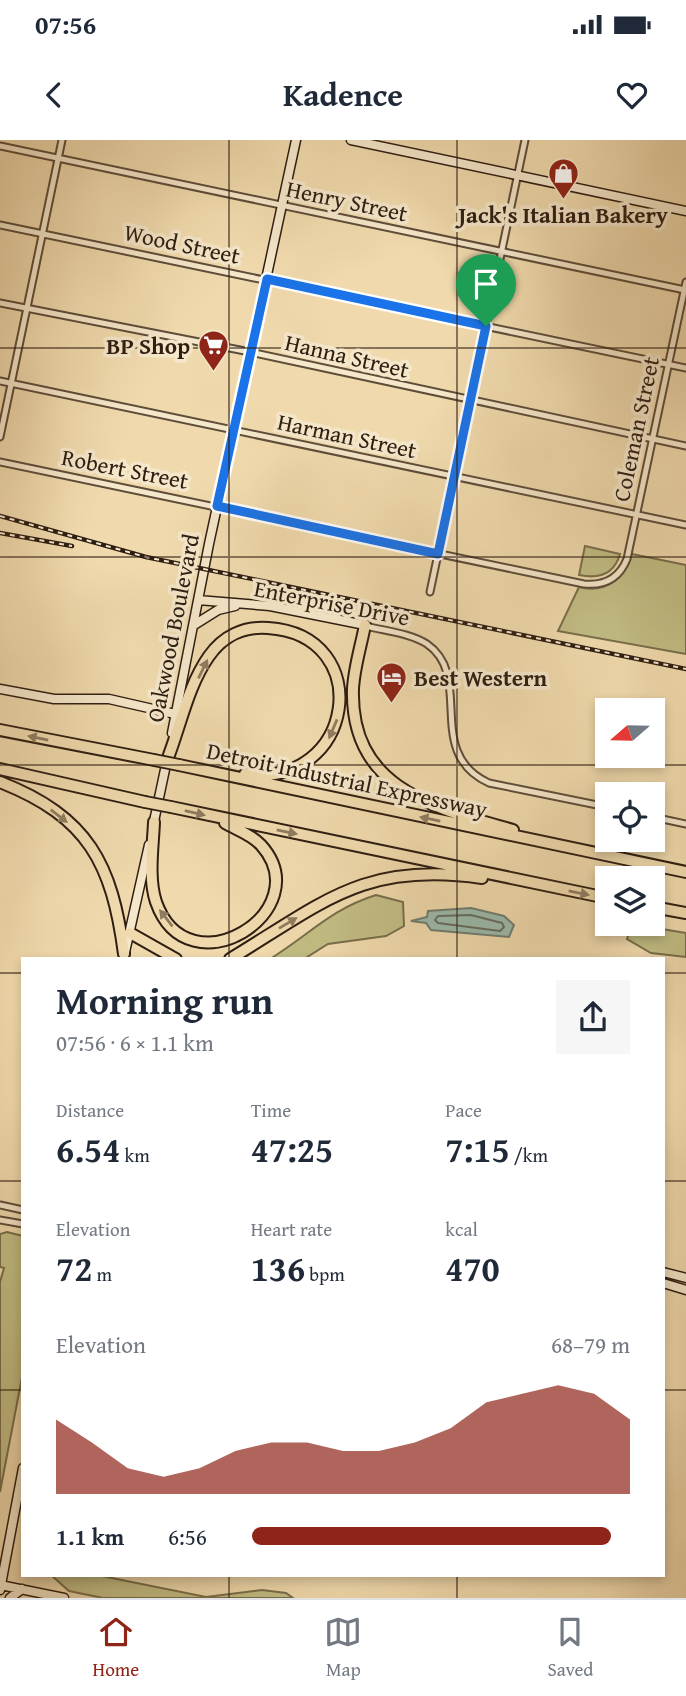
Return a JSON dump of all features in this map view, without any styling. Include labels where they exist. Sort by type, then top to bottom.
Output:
[{"type":"highway","points":[[365,625],[355,676],[355,715],[369,754],[388,779],[410,796],[437,808],[563,841],[593,852]]},
{"type":"highway","points":[[169,755],[202,669],[228,636],[249,629],[272,628],[296,634],[317,648],[331,662],[341,695],[334,730],[326,744],[301,766],[285,772],[258,776],[204,771]]},
{"type":"highway","name":"Detroit Industrial Expressway","points":[[0,730],[180,765],[686,872]]},
{"type":"highway","points":[[0,769],[220,818],[443,862],[595,896]]},
{"type":"highway","points":[[0,782],[46,806],[90,847],[104,868],[114,894],[124,956]]},
{"type":"highway","points":[[154,822],[152,885],[161,913],[184,935],[199,941],[218,942],[237,938],[256,925],[268,909],[274,882],[271,866],[262,847],[220,818]]},
{"type":"highway","points":[[233,957],[328,899],[380,878],[443,872],[550,887]]},
{"type":"highway","points":[[665,909],[686,913]]},
{"type":"highway","points":[[130,933],[172,957]]},
{"type":"main road","name":"Oakwood Boulevard","points":[[124,956],[169,755],[217,506],[296,140]]},
{"type":"main road","points":[[351,140],[686,211]]},
{"type":"main road","name":"Enterprise Drive","points":[[198,600],[294,610],[365,625]]},
{"type":"main road","points":[[194,625],[218,610],[254,605]]},
{"type":"main road","points":[[0,689],[54,699],[108,699],[175,714]]},
{"type":"main road","points":[[665,1273],[686,1278]]},
{"type":"main road","points":[[665,1284],[686,1290]]},
{"type":"main road","points":[[21,1478],[0,1586],[64,1598]]},
{"type":"main road","points":[[10,1598],[22,1589]]},
{"type":"street","points":[[0,437],[62,140]]},
{"type":"street","points":[[430,592],[525,140]]},
{"type":"street","name":"Henry Street","points":[[0,146],[685,290]]},
{"type":"street","name":"Wood Street","points":[[0,225],[686,368]]},
{"type":"street","name":"Coleman Street","points":[[612,579],[624,567],[686,282]]},
{"type":"street","name":"Hanna Street","points":[[0,303],[250,352],[686,446]]},
{"type":"street","name":"Harman Street","points":[[0,381],[686,525]]},
{"type":"street","name":"Robert Street","points":[[0,462],[584,584],[600,584],[612,579]]},
{"type":"street","name":"Enterprise Drive","points":[[365,625],[419,640],[438,654],[447,676],[452,736],[456,751],[478,777],[489,783],[595,805]]},
{"type":"street","points":[[665,820],[686,824]]},
{"type":"street","points":[[0,1205],[21,1210]]},
{"type":"street","points":[[0,1220],[21,1224]]},
{"type":"shaded area","points":[[585,546],[620,554],[614,567],[604,574],[579,575]]},
{"type":"shaded area","points":[[632,554],[686,565],[686,654],[558,631],[579,587],[598,588],[613,582],[629,563]]},
{"type":"shaded area","points":[[376,895],[403,902],[404,926],[386,936],[328,944],[307,957],[273,957],[333,915]]},
{"type":"shaded area","points":[[665,930],[686,933],[686,957],[651,953],[627,939],[628,936],[665,936]]},
{"type":"shaded area","points":[[7,1232],[21,1236],[21,1382],[0,1492],[0,1282],[4,1268],[0,1267],[0,1234]]},
{"type":"shaded area","points":[[53,1577],[107,1577],[206,1597],[262,1590],[286,1593],[293,1598],[103,1598],[69,1591]]},
{"type":"water","points":[[471,908],[504,916],[514,925],[509,937],[431,930],[426,923],[411,921],[427,917],[428,911]]},
{"type":"railway","points":[[0,516],[146,557],[686,669]]},
{"type":"railway","points":[[0,533],[72,546]]},
{"type":"place","name":"Jack's Italian Bakery","points":[[563,201]]},
{"type":"place","name":"BP Shop","points":[[213,373]]},
{"type":"place","name":"Best Western","points":[[391,705]]},
{"type":"route","points":[[267,279],[486,326],[438,554],[217,506],[267,279]]}]
